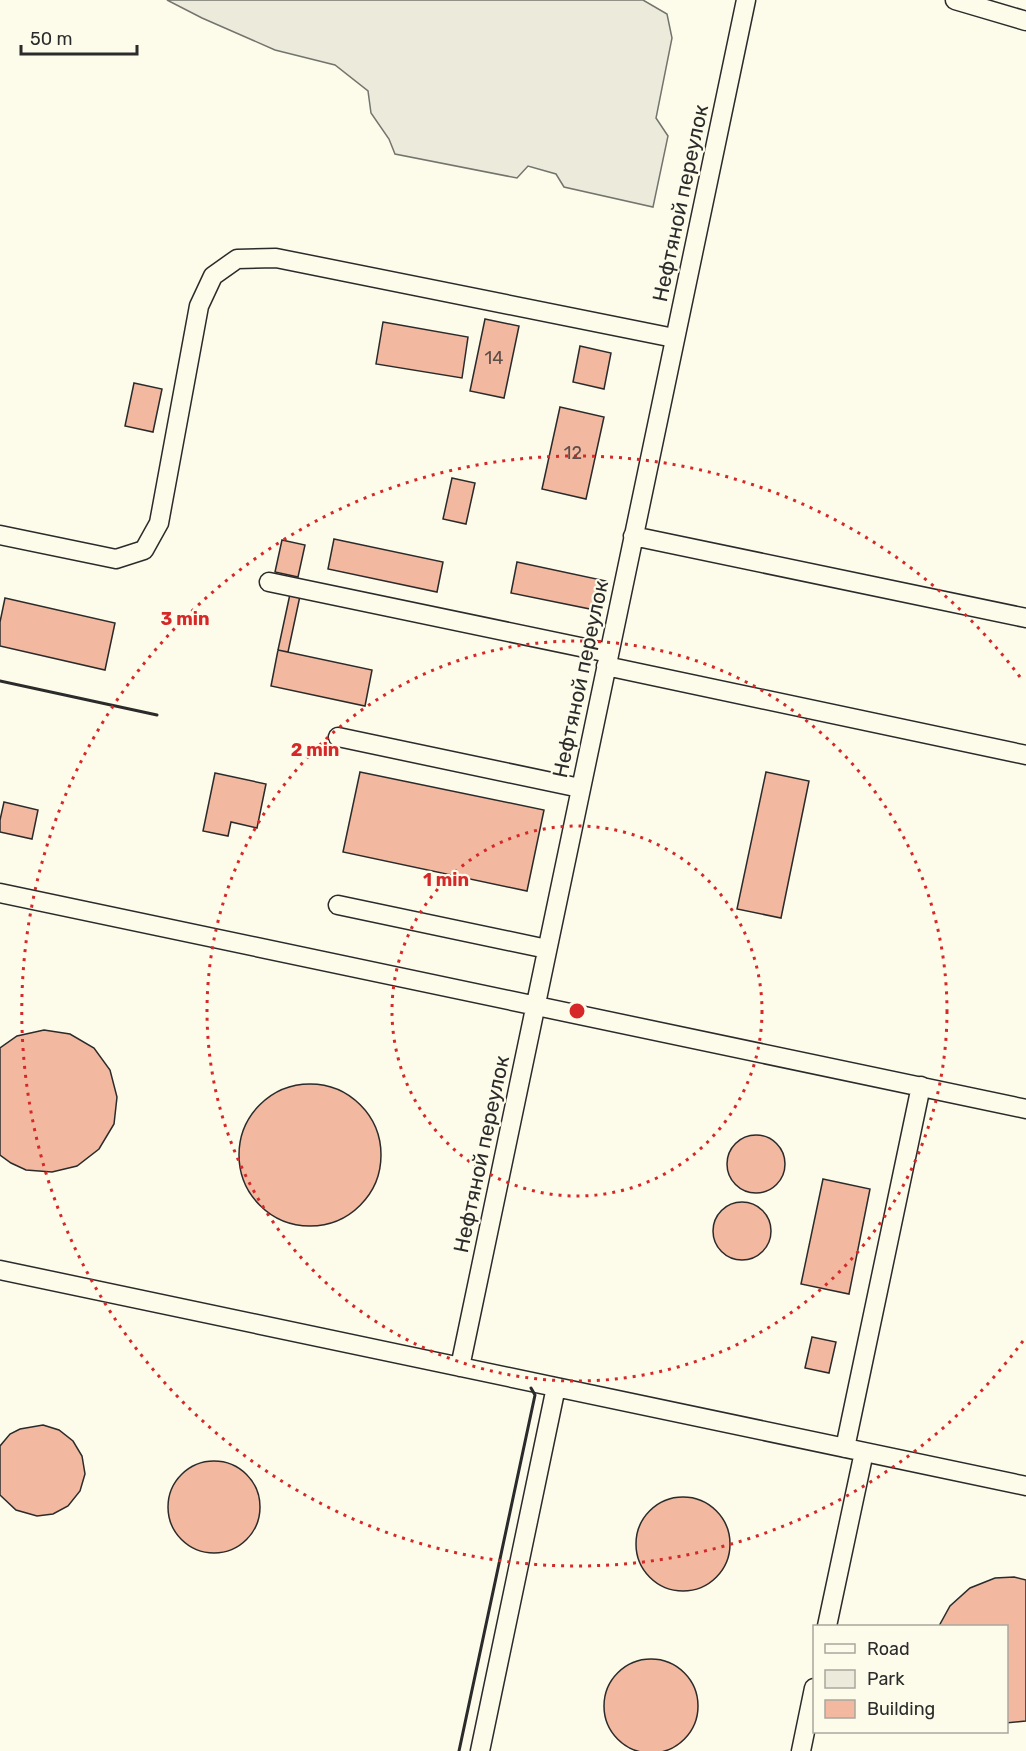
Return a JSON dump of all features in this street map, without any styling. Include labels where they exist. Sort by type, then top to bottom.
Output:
[{"type":"street","name":"Нефтяной переулок","points":[[460,1367],[746,0]]},
{"type":"street","points":[[955,0],[1026,21]]},
{"type":"street","points":[[0,535],[116,559],[144,550],[159,523],[199,306],[213,276],[237,259],[276,258],[674,338]]},
{"type":"street","points":[[633,536],[1026,618]]},
{"type":"street","points":[[269,582],[1026,755]]},
{"type":"street","points":[[338,737],[580,788]]},
{"type":"street","points":[[0,893],[1026,1109]]},
{"type":"street","points":[[338,905],[547,949]]},
{"type":"street","points":[[845,1448],[921,1086]]},
{"type":"street","points":[[0,1270],[1026,1486]]},
{"type":"street","points":[[480,1751],[556,1387]]},
{"type":"street","points":[[827,1625],[864,1452]]},
{"type":"street","points":[[801,1751],[813,1693]]},
{"type":"green space","points":[[167,0],[643,0],[667,14],[672,38],[656,118],[668,136],[653,207],[564,187],[556,174],[528,166],[517,178],[395,154],[389,139],[371,113],[368,91],[335,65],[275,50]]},
{"type":"building","points":[[485,319],[519,326],[504,398],[470,391]]},
{"type":"building","points":[[383,322],[468,337],[462,378],[376,364]]},
{"type":"building","points":[[580,346],[611,353],[604,389],[573,382]]},
{"type":"building","points":[[134,383],[162,389],[153,432],[125,426]]},
{"type":"building","points":[[560,407],[604,417],[586,499],[542,489]]},
{"type":"building","points":[[452,478],[475,483],[466,524],[443,519]]},
{"type":"building","points":[[334,539],[443,562],[437,592],[328,569]]},
{"type":"building","points":[[282,540],[305,545],[298,577],[275,572]]},
{"type":"building","points":[[517,562],[606,581],[600,611],[511,593]]},
{"type":"building","points":[[290,594],[300,596],[288,652],[278,650]]},
{"type":"building","points":[[5,598],[115,623],[105,670],[0,646],[0,622]]},
{"type":"building","points":[[278,650],[372,670],[365,706],[271,686]]},
{"type":"building","points":[[360,772],[544,810],[527,891],[343,852]]},
{"type":"building","points":[[766,772],[809,781],[781,918],[737,909]]},
{"type":"building","points":[[215,773],[266,784],[257,828],[231,822],[228,836],[203,831]]},
{"type":"building","points":[[4,802],[38,810],[32,839],[0,832]]},
{"type":"building","points":[[44,1030],[70,1034],[94,1048],[110,1070],[117,1097],[114,1124],[99,1149],[77,1166],[52,1172],[26,1170],[0,1155],[0,1048],[17,1036]]},
{"type":"building","points":[[310,1084],[337,1089],[360,1105],[376,1128],[381,1155],[376,1182],[360,1205],[337,1221],[310,1226],[283,1221],[260,1205],[244,1182],[239,1155],[244,1128],[260,1105],[283,1089]]},
{"type":"building","points":[[756,1135],[772,1140],[780,1148],[785,1164],[780,1180],[772,1188],[756,1193],[740,1188],[732,1180],[727,1164],[732,1148],[740,1140]]},
{"type":"building","points":[[823,1179],[870,1189],[849,1294],[801,1284]]},
{"type":"building","points":[[742,1202],[758,1207],[766,1215],[771,1231],[766,1247],[758,1255],[742,1260],[726,1255],[718,1247],[713,1231],[718,1215],[726,1207]]},
{"type":"building","points":[[812,1337],[836,1342],[829,1373],[805,1368]]},
{"type":"building","points":[[43,1425],[59,1430],[73,1441],[82,1456],[85,1474],[80,1491],[68,1506],[53,1514],[37,1516],[16,1510],[0,1495],[0,1446],[10,1434],[20,1429]]},
{"type":"building","points":[[214,1461],[232,1465],[246,1475],[256,1489],[260,1507],[256,1525],[246,1539],[232,1549],[214,1553],[196,1549],[182,1539],[172,1525],[168,1507],[172,1489],[182,1475],[196,1465]]},
{"type":"building","points":[[683,1497],[701,1501],[716,1511],[726,1526],[730,1544],[726,1562],[716,1577],[701,1587],[683,1591],[665,1587],[650,1577],[640,1562],[636,1544],[640,1526],[650,1511],[665,1501]]},
{"type":"building","points":[[1014,1577],[1026,1580],[1026,1721],[1008,1723],[1008,1625],[940,1625],[950,1606],[970,1588],[995,1578]]},
{"type":"building","points":[[642,1660],[660,1660],[677,1667],[690,1680],[697,1697],[697,1715],[690,1732],[677,1745],[660,1752],[642,1752],[625,1745],[612,1732],[605,1715],[605,1697],[612,1680],[625,1667]]},
{"type":"wall","points":[[0,681],[157,715]]},
{"type":"wall","points":[[459,1751],[535,1395],[531,1388]]}]
